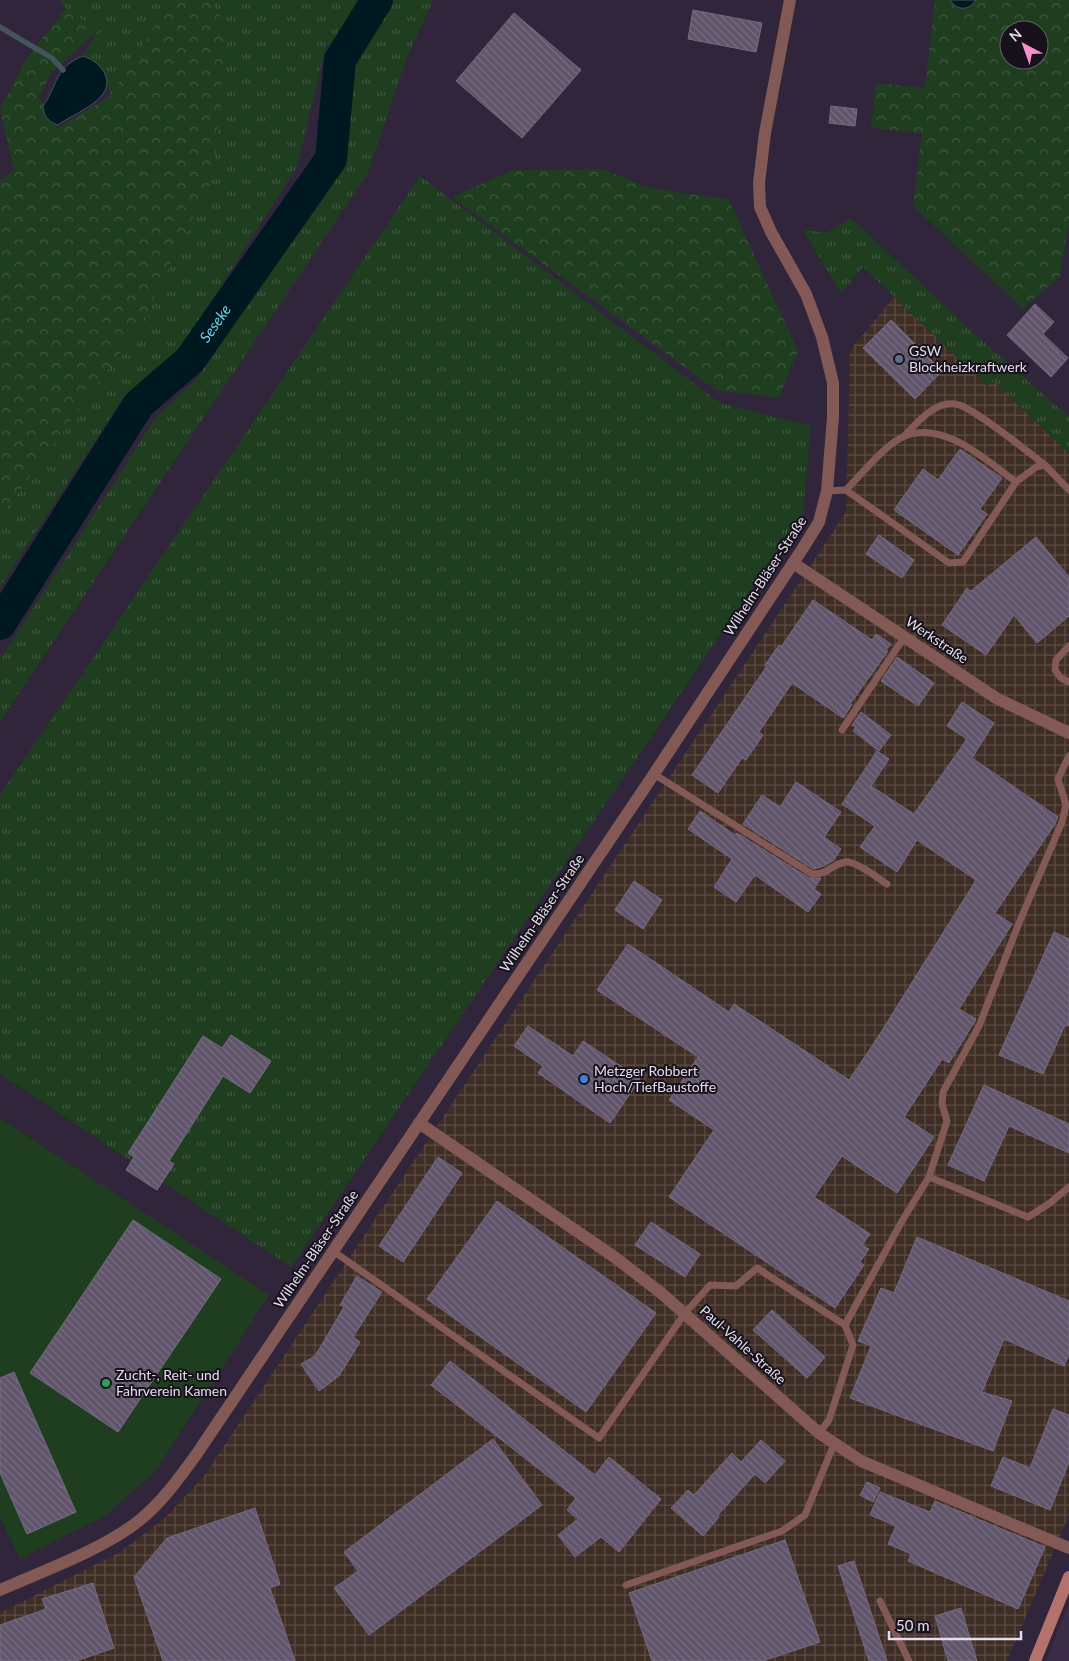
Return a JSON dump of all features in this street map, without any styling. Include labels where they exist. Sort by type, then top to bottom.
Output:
[{"type":"street","name":"Wilhelm-Bläser-Straße","points":[[0,1590],[109,1540],[139,1521],[153,1508],[196,1455],[654,774],[819,522],[827,491],[834,383],[822,336],[806,294],[771,232],[760,206],[759,183],[765,133],[790,0]]},
{"type":"street","name":"Werkstraße","points":[[793,563],[996,698],[1069,733]]},
{"type":"street","name":"Paul-Vahle-Straße","points":[[419,1122],[613,1256],[685,1313],[819,1433],[834,1444],[861,1461],[1069,1548]]},
{"type":"street","points":[[1035,1661],[1069,1577]]},
{"type":"lane","points":[[846,490],[883,452],[926,415],[940,406],[955,404],[970,410],[1045,465],[1069,490]]},
{"type":"lane","points":[[903,436],[918,432],[951,438],[1016,482]]},
{"type":"lane","points":[[827,491],[846,490],[949,562],[963,562],[1016,482],[1036,467],[1045,465]]},
{"type":"lane","points":[[842,730],[905,636]]},
{"type":"lane","points":[[1069,646],[1056,660],[1055,670],[1061,678],[1069,682]]},
{"type":"lane","points":[[845,1326],[902,1221],[929,1177],[948,1121],[942,1104],[943,1092],[978,1026],[1019,922],[1062,822],[1066,805],[1058,779],[1069,756]]},
{"type":"lane","points":[[654,774],[812,874],[823,874],[844,862],[852,862],[887,884]]},
{"type":"lane","points":[[929,1177],[1028,1217],[1050,1203],[1069,1186]]},
{"type":"lane","points":[[333,1251],[599,1438],[685,1313],[710,1285],[736,1286],[757,1268],[845,1326],[853,1345],[829,1420],[819,1433]]},
{"type":"lane","points":[[626,1585],[782,1531],[797,1522],[805,1515],[834,1444]]},
{"type":"lane","points":[[880,1601],[909,1661]]},
{"type":"shaded area","points":[[894,297],[987,386],[993,381],[1069,453],[1069,1515],[1007,1661],[0,1661],[0,1613],[120,1552],[165,1518],[204,1476],[846,512],[850,350]]},
{"type":"shaded area","points":[[1069,1603],[1069,1661],[1046,1661]]},
{"type":"green space","points":[[59,0],[171,0],[110,96],[105,73],[83,56],[98,30],[66,9]]},
{"type":"green space","points":[[171,0],[209,0],[226,23],[214,176],[141,324],[0,518],[0,180],[14,170],[0,109],[26,59],[66,9],[98,30],[51,73],[39,97],[57,129],[110,96]]},
{"type":"green space","points":[[209,0],[433,0],[406,60],[368,173],[0,721],[0,660],[156,417],[196,380],[346,161],[356,57],[371,32],[326,46],[297,167],[176,356],[123,398],[0,587],[0,518],[141,324],[226,24]]},
{"type":"green space","points":[[935,0],[1069,0],[1069,223],[1060,276],[1023,309],[913,206],[922,133],[871,128],[876,83],[925,88]]},
{"type":"green space","points":[[603,169],[646,187],[729,200],[798,351],[779,398],[716,390],[452,197],[513,170]]},
{"type":"green space","points":[[420,176],[720,403],[811,426],[803,513],[291,1267],[0,1074],[0,795]]},
{"type":"green space","points":[[851,218],[978,337],[1069,417],[1069,453],[993,381],[987,386],[863,267],[840,292],[802,229],[826,233]]},
{"type":"green space","name":"Zucht-, Reit- und Fahrverein Kamen","points":[[0,1118],[269,1295],[155,1472],[103,1517],[20,1559],[0,1517]]},
{"type":"water","points":[[950,0],[976,0],[967,8],[959,8]]},
{"type":"water","points":[[83,56],[95,62],[104,72],[107,82],[105,90],[92,104],[58,125],[55,124],[47,118],[43,106],[62,71],[74,60]]},
{"type":"building","points":[[693,10],[762,23],[756,52],[688,39]]},
{"type":"building","points":[[514,13],[581,70],[522,138],[456,81]]},
{"type":"building","points":[[831,106],[857,109],[855,126],[829,123]]},
{"type":"building","points":[[1035,304],[1054,322],[1043,334],[1068,358],[1051,377],[1007,335]]},
{"type":"building","points":[[891,320],[942,371],[915,399],[863,348]]},
{"type":"building","points":[[960,449],[1002,478],[980,509],[987,514],[958,555],[894,510],[923,469],[938,480]]},
{"type":"building","points":[[879,535],[914,560],[902,578],[866,554]]},
{"type":"building","points":[[1036,537],[1069,577],[1069,616],[1037,643],[1014,615],[986,655],[942,625],[967,588],[971,591]]},
{"type":"building","points":[[813,600],[872,640],[876,634],[891,644],[886,650],[888,651],[850,704],[852,705],[843,718],[792,683],[759,732],[763,735],[746,760],[742,758],[718,793],[692,775],[767,666],[765,665],[779,645],[781,647]]},
{"type":"building","points":[[897,657],[934,683],[918,706],[881,681]]},
{"type":"building","points":[[962,702],[994,723],[972,758],[1058,817],[995,913],[1012,924],[959,1009],[976,1019],[975,1021],[949,1063],[942,1059],[904,1117],[934,1137],[897,1193],[842,1156],[814,1197],[870,1234],[862,1245],[869,1249],[860,1262],[864,1265],[835,1308],[669,1197],[714,1130],[669,1100],[698,1057],[597,990],[628,944],[729,1012],[734,1004],[849,1080],[976,880],[917,840],[897,872],[860,847],[875,826],[842,804],[877,751],[889,759],[871,786],[914,814],[967,739],[947,726]]},
{"type":"building","points":[[861,712],[891,735],[879,751],[853,731],[856,727],[852,725]]},
{"type":"building","points":[[796,782],[841,812],[824,837],[841,849],[833,861],[813,869],[743,824],[762,795],[780,807]]},
{"type":"building","points":[[700,811],[735,835],[737,833],[809,878],[821,878],[814,889],[821,894],[808,912],[755,875],[736,902],[714,887],[732,859],[688,829]]},
{"type":"building","points":[[634,881],[662,900],[643,929],[615,910]]},
{"type":"building","points":[[1054,932],[1069,939],[1069,1026],[1065,1025],[1043,1074],[999,1055]]},
{"type":"building","points":[[528,1026],[573,1056],[583,1041],[640,1079],[610,1123],[538,1073],[543,1066],[514,1046]]},
{"type":"building","points":[[231,1035],[271,1061],[250,1093],[223,1076],[169,1161],[174,1164],[157,1190],[126,1170],[134,1157],[128,1153],[203,1036],[222,1048]]},
{"type":"building","points":[[984,1085],[1069,1124],[1069,1153],[1009,1126],[984,1181],[948,1165]]},
{"type":"building","points":[[438,1157],[462,1173],[403,1262],[379,1246]]},
{"type":"building","points":[[497,1201],[656,1313],[586,1412],[427,1299]]},
{"type":"building","points":[[133,1220],[221,1279],[118,1432],[30,1373]]},
{"type":"building","points":[[651,1222],[700,1254],[685,1277],[635,1245]]},
{"type":"building","points":[[917,1237],[1069,1301],[1069,1355],[1064,1366],[1004,1339],[982,1392],[1012,1401],[993,1451],[850,1398],[871,1346],[858,1341],[881,1288],[894,1293]]},
{"type":"building","points":[[357,1276],[382,1292],[353,1337],[360,1342],[339,1376],[319,1391],[301,1364],[315,1356],[344,1307],[340,1305]]},
{"type":"building","points":[[772,1310],[825,1357],[807,1378],[753,1330]]},
{"type":"building","points":[[450,1361],[595,1475],[609,1457],[661,1499],[619,1552],[601,1537],[575,1557],[558,1535],[578,1519],[567,1510],[576,1498],[431,1385]]},
{"type":"building","points":[[14,1372],[76,1512],[27,1534],[0,1473],[0,1378]]},
{"type":"building","points":[[1053,1409],[1069,1415],[1069,1462],[1050,1510],[991,1486],[1003,1457],[1030,1468]]},
{"type":"building","points":[[493,1439],[542,1505],[369,1635],[334,1588],[358,1571],[344,1552]]},
{"type":"building","points":[[761,1440],[785,1461],[765,1483],[755,1474],[717,1516],[719,1517],[703,1536],[671,1508],[688,1490],[694,1495],[732,1453],[741,1462]]},
{"type":"building","points":[[867,1482],[880,1488],[873,1502],[860,1495]]},
{"type":"building","points":[[880,1492],[930,1512],[935,1501],[1045,1547],[1018,1609],[908,1561],[911,1554],[888,1544],[896,1526],[870,1515]]},
{"type":"building","points":[[255,1508],[280,1584],[270,1588],[295,1661],[163,1661],[134,1577],[167,1538]]},
{"type":"building","points":[[785,1540],[820,1642],[763,1661],[652,1661],[629,1593]]},
{"type":"building","points":[[854,1561],[887,1661],[869,1661],[838,1566]]},
{"type":"building","points":[[93,1583],[114,1648],[76,1661],[0,1661],[0,1625],[46,1609],[42,1599]]},
{"type":"building","points":[[961,1608],[977,1661],[948,1661],[935,1616]]},
{"type":"waterway","name":"Seseke","points":[[0,624],[139,404],[190,360],[331,159],[340,60],[377,0]]},
{"type":"waterway","points":[[0,27],[52,58],[63,70]]},
{"type":"place","name":"GSW Blockheizkraftwerk","points":[[899,359]]},
{"type":"place","name":"Metzger Robbert Hoch/TiefBaustoffe","points":[[584,1079]]},
{"type":"place","name":"Zucht-, Reit- und Fahrverein Kamen","points":[[106,1383]]}]
